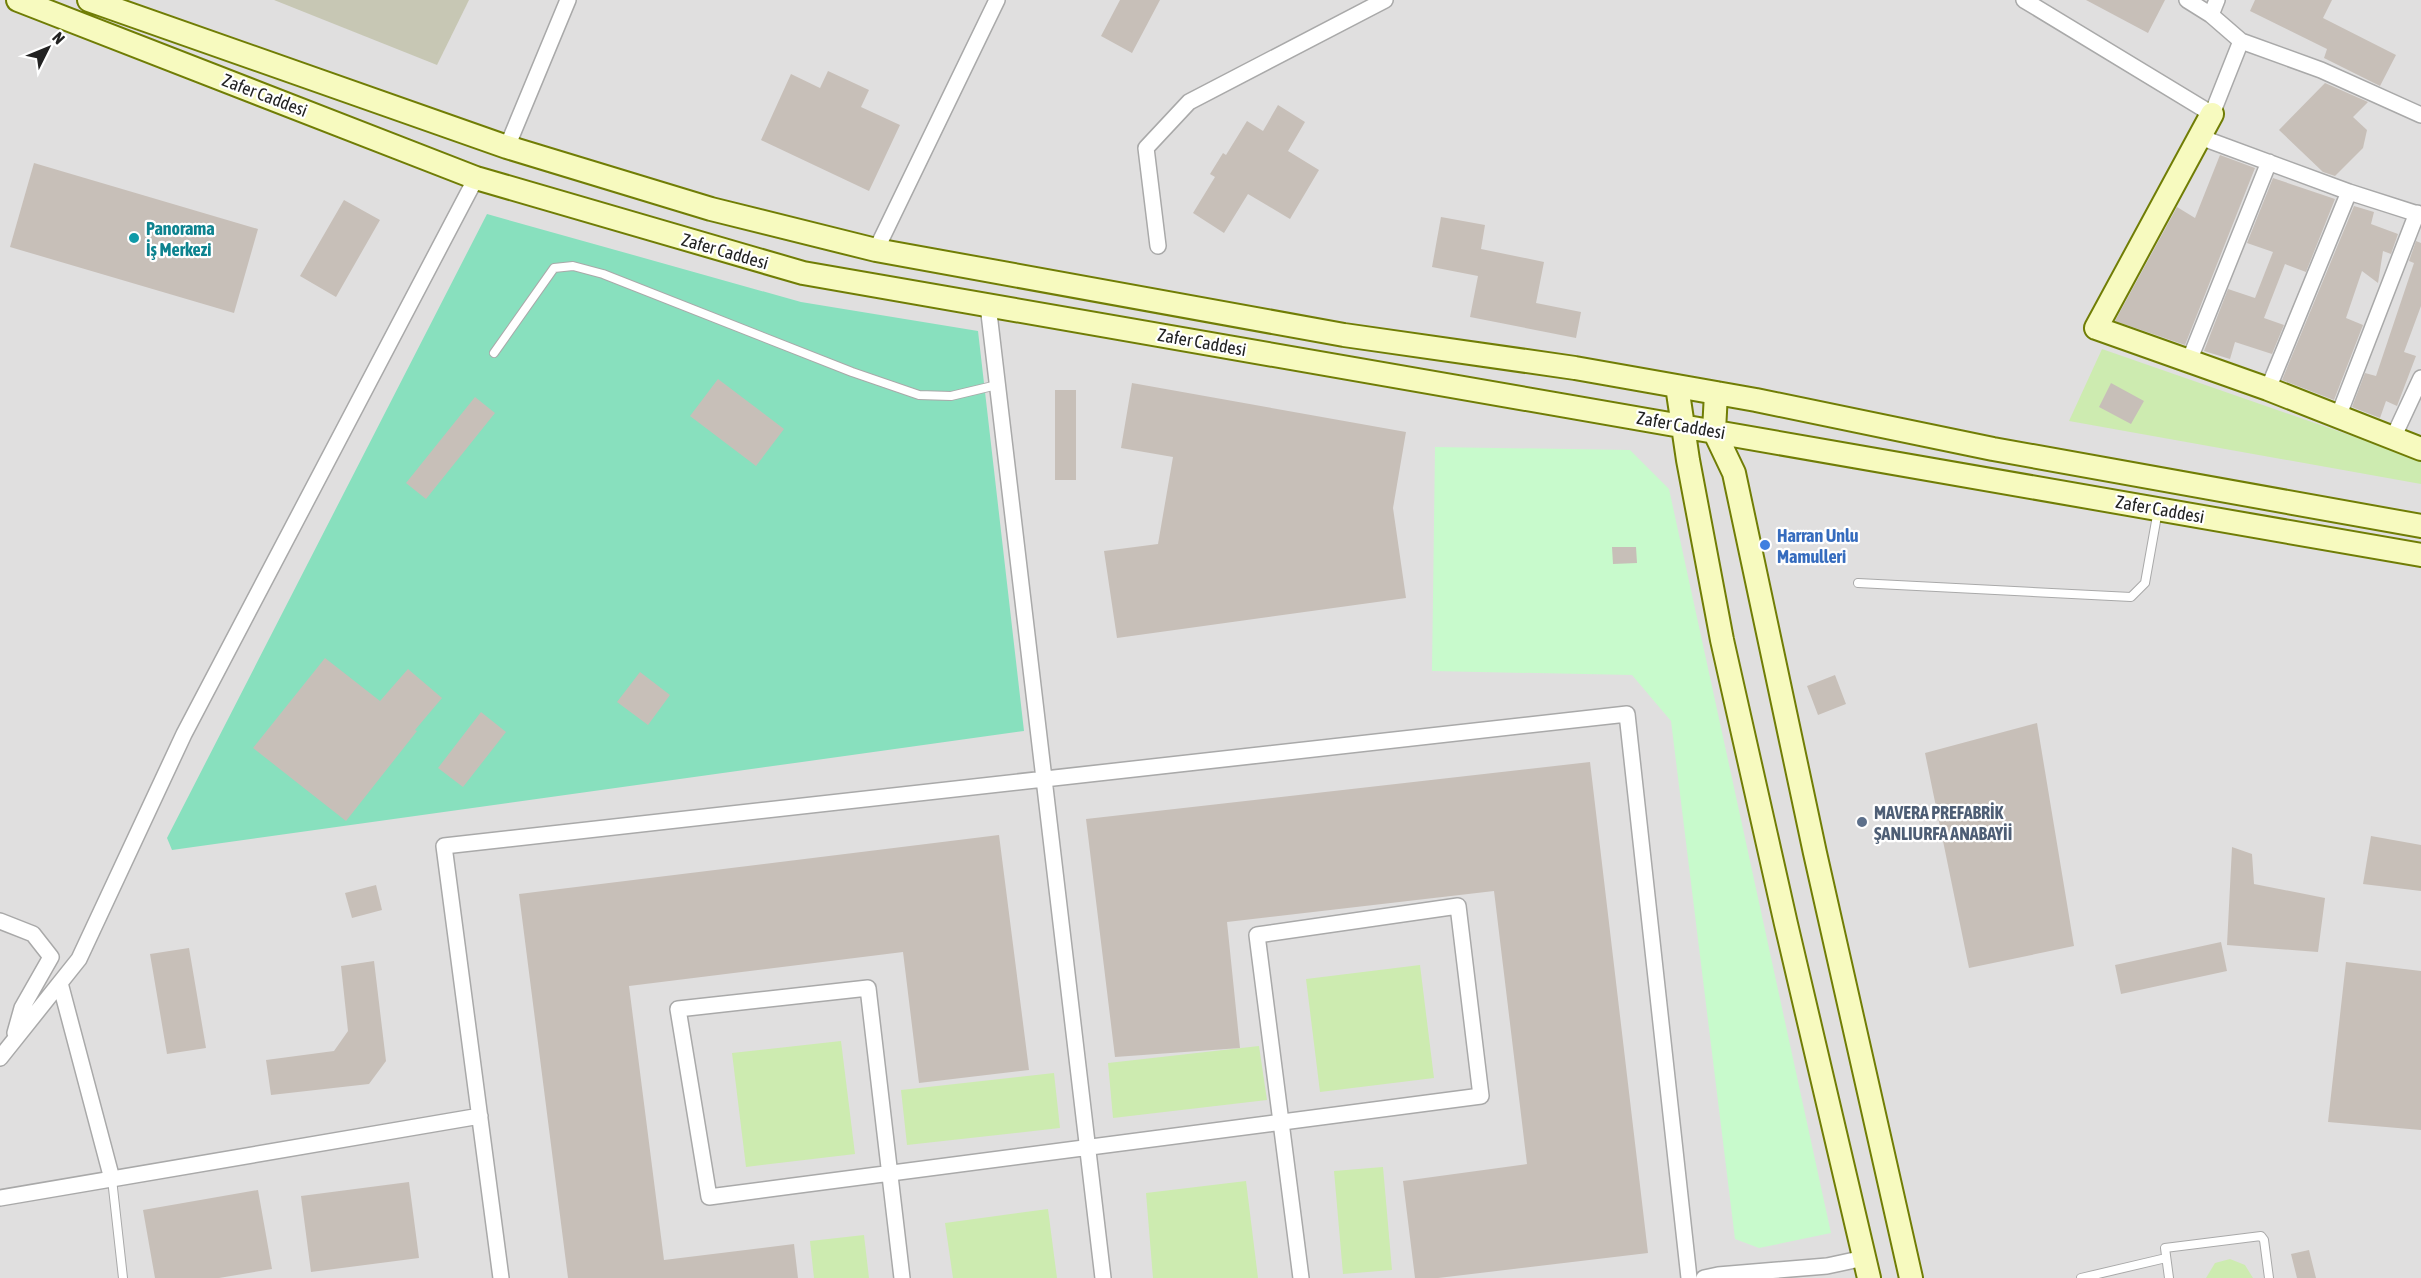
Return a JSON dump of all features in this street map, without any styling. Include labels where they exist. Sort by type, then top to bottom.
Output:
[{"type":"main road","name":"Zafer Caddesi","points":[[18,0],[476,178],[803,273],[2421,555]]},
{"type":"main road","name":"Zafer Caddesi","points":[[89,0],[507,147],[711,209],[876,250],[1344,335],[1575,368],[1677,386],[1993,449],[2421,526]]},
{"type":"main road","points":[[2212,114],[2096,328],[2268,389],[2421,449]]},
{"type":"main road","points":[[1677,386],[1688,460],[1722,640],[1867,1268]]},
{"type":"main road","points":[[1716,393],[1714,431],[1734,473],[1812,842],[1911,1278]]},
{"type":"street","points":[[507,147],[568,0]]},
{"type":"street","points":[[876,250],[997,0]]},
{"type":"street","points":[[1158,246],[1146,148],[1189,102],[1385,0]]},
{"type":"street","points":[[2024,0],[2212,114],[2241,41]]},
{"type":"street","points":[[2187,0],[2211,15],[2241,41],[2321,70],[2421,115]]},
{"type":"street","points":[[2211,15],[2217,0]]},
{"type":"street","points":[[2200,137],[2349,192],[2419,214],[2338,417]]},
{"type":"street","points":[[2188,361],[2269,162]]},
{"type":"street","points":[[0,1058],[79,959],[184,734],[476,178]]},
{"type":"street","points":[[2268,389],[2349,192]]},
{"type":"street","points":[[988,305],[1103,1278]]},
{"type":"street","points":[[2393,438],[2421,378]]},
{"type":"street","points":[[501,1278],[444,846],[1627,714],[1689,1278]]},
{"type":"street","points":[[903,1278],[890,1173],[868,988],[678,1009],[709,1197],[890,1173],[1088,1147],[1281,1122],[1481,1096],[1458,906],[1257,935],[1281,1122],[1301,1278]]},
{"type":"street","points":[[0,921],[33,934],[51,957],[22,1008],[14,1039]]},
{"type":"street","points":[[60,983],[104,1157],[112,1179]]},
{"type":"street","points":[[0,1198],[480,1116]]},
{"type":"street","points":[[1704,1278],[1827,1266],[1867,1268]]},
{"type":"lane","points":[[494,353],[554,268],[573,266],[603,274],[852,372],[920,394],[951,396],[997,385]]},
{"type":"lane","points":[[1858,584],[2131,597],[2145,583],[2158,508]]},
{"type":"lane","points":[[112,1179],[123,1278]]},
{"type":"lane","points":[[2169,1278],[2165,1248],[2261,1236],[2264,1240],[2269,1278]]},
{"type":"lane","points":[[2081,1278],[2166,1258]]},
{"type":"shaded area","points":[[0,0],[2421,0],[2421,1278],[0,1278]]},
{"type":"shaded area","points":[[274,0],[469,0],[437,65]]},
{"type":"green space","points":[[487,214],[801,302],[978,331],[1024,731],[172,850],[167,838]]},
{"type":"green space","points":[[2102,349],[2421,460],[2421,484],[2069,421]]},
{"type":"green space","points":[[1435,447],[1630,450],[1669,489],[1831,1233],[1759,1248],[1735,1239],[1671,721],[1632,675],[1432,671]]},
{"type":"green space","points":[[1420,965],[1434,1078],[1320,1092],[1306,979]]},
{"type":"green space","points":[[841,1041],[855,1154],[746,1167],[732,1053]]},
{"type":"green space","points":[[1259,1046],[1267,1100],[1113,1118],[1108,1063]]},
{"type":"green space","points":[[1054,1073],[1060,1128],[907,1145],[901,1090]]},
{"type":"green space","points":[[1383,1167],[1392,1270],[1343,1274],[1334,1171]]},
{"type":"green space","points":[[1246,1181],[1258,1278],[1153,1278],[1146,1193]]},
{"type":"green space","points":[[1048,1209],[1057,1278],[953,1278],[945,1223]]},
{"type":"green space","points":[[864,1235],[869,1278],[814,1278],[810,1241]]},
{"type":"green space","points":[[2230,1259],[2245,1265],[2253,1278],[2206,1278],[2215,1263]]},
{"type":"building","points":[[1120,0],[1160,0],[1132,53],[1101,36]]},
{"type":"building","points":[[2086,0],[2165,0],[2148,33]]},
{"type":"building","points":[[2255,0],[2332,0],[2323,18],[2396,55],[2380,86],[2324,58],[2327,49],[2250,11]]},
{"type":"building","points":[[828,71],[869,90],[861,107],[900,125],[869,191],[761,140],[791,74],[820,88]]},
{"type":"building","points":[[2325,83],[2368,102],[2353,117],[2367,130],[2363,148],[2335,176],[2323,172],[2279,130]]},
{"type":"building","points":[[1278,105],[1305,122],[1288,151],[1319,170],[1290,219],[1248,194],[1224,233],[1193,213],[1215,177],[1210,174],[1223,153],[1226,155],[1247,121],[1263,131]]},
{"type":"building","points":[[2220,155],[2255,168],[2185,345],[2115,321],[2177,207],[2195,218]]},
{"type":"building","name":"Panorama İş Merkezi","points":[[34,163],[258,229],[234,313],[10,247]]},
{"type":"building","points":[[2273,178],[2335,199],[2306,272],[2285,264],[2264,318],[2284,325],[2272,354],[2235,342],[2230,359],[2204,351],[2228,289],[2255,298],[2273,252],[2247,243]]},
{"type":"building","points":[[344,200],[380,220],[336,297],[300,276]]},
{"type":"building","points":[[2354,206],[2374,212],[2371,224],[2398,234],[2391,254],[2383,251],[2378,283],[2362,271],[2346,318],[2363,325],[2334,400],[2282,380]]},
{"type":"building","points":[[1441,217],[1485,225],[1481,249],[1544,262],[1536,303],[1581,312],[1576,338],[1470,317],[1478,276],[1432,267]]},
{"type":"building","points":[[2416,241],[2421,243],[2421,306],[2404,352],[2416,356],[2397,406],[2386,401],[2380,418],[2352,407],[2365,373],[2376,376],[2414,263],[2409,261]]},
{"type":"building","points":[[718,379],[784,429],[756,466],[690,416]]},
{"type":"building","points":[[1132,383],[1406,432],[1393,508],[1406,598],[1117,638],[1104,551],[1158,544],[1173,457],[1121,448]]},
{"type":"building","points":[[2111,383],[2144,401],[2131,424],[2099,407]]},
{"type":"building","points":[[1055,390],[1076,390],[1076,480],[1055,480]]},
{"type":"building","points":[[475,397],[495,413],[426,499],[406,483]]},
{"type":"building","points":[[1612,547],[1636,547],[1637,563],[1613,564]]},
{"type":"building","points":[[325,658],[380,701],[408,669],[442,698],[346,821],[253,748]]},
{"type":"building","points":[[640,672],[670,695],[648,725],[617,702]]},
{"type":"building","points":[[1835,675],[1846,704],[1818,715],[1807,686]]},
{"type":"building","points":[[481,712],[506,732],[463,787],[438,768]]},
{"type":"building","points":[[2037,723],[2074,946],[1969,968],[1925,753]]},
{"type":"building","points":[[1590,762],[1648,1253],[1438,1278],[1415,1278],[1403,1181],[1527,1164],[1494,891],[1227,922],[1240,1048],[1115,1057],[1086,819]]},
{"type":"building","points":[[999,835],[1029,1070],[919,1083],[903,952],[629,986],[664,1260],[794,1244],[798,1278],[568,1278],[519,894]]},
{"type":"building","points":[[2371,836],[2421,845],[2421,891],[2363,884]]},
{"type":"building","points":[[2232,847],[2252,854],[2254,884],[2325,898],[2318,952],[2227,945]]},
{"type":"building","points":[[376,885],[382,910],[352,918],[345,893]]},
{"type":"building","points":[[2221,942],[2227,971],[2121,994],[2115,965]]},
{"type":"building","points":[[189,948],[206,1048],[167,1054],[150,954]]},
{"type":"building","points":[[374,961],[386,1061],[369,1084],[271,1095],[266,1060],[334,1051],[348,1031],[341,966]]},
{"type":"building","points":[[2346,962],[2421,971],[2421,1130],[2328,1122]]},
{"type":"building","points":[[409,1182],[419,1258],[311,1272],[301,1196]]},
{"type":"building","points":[[258,1190],[272,1269],[219,1278],[155,1278],[143,1210]]},
{"type":"building","points":[[2309,1250],[2316,1278],[2297,1278],[2291,1254]]},
{"type":"place","name":"Panorama İş Merkezi","points":[[134,238]]},
{"type":"place","name":"Harran Unlu Mamulleri","points":[[1765,545]]},
{"type":"place","name":"MAVERA PREFABRİK ŞANLIURFA ANABAYİİ","points":[[1862,822]]}]
